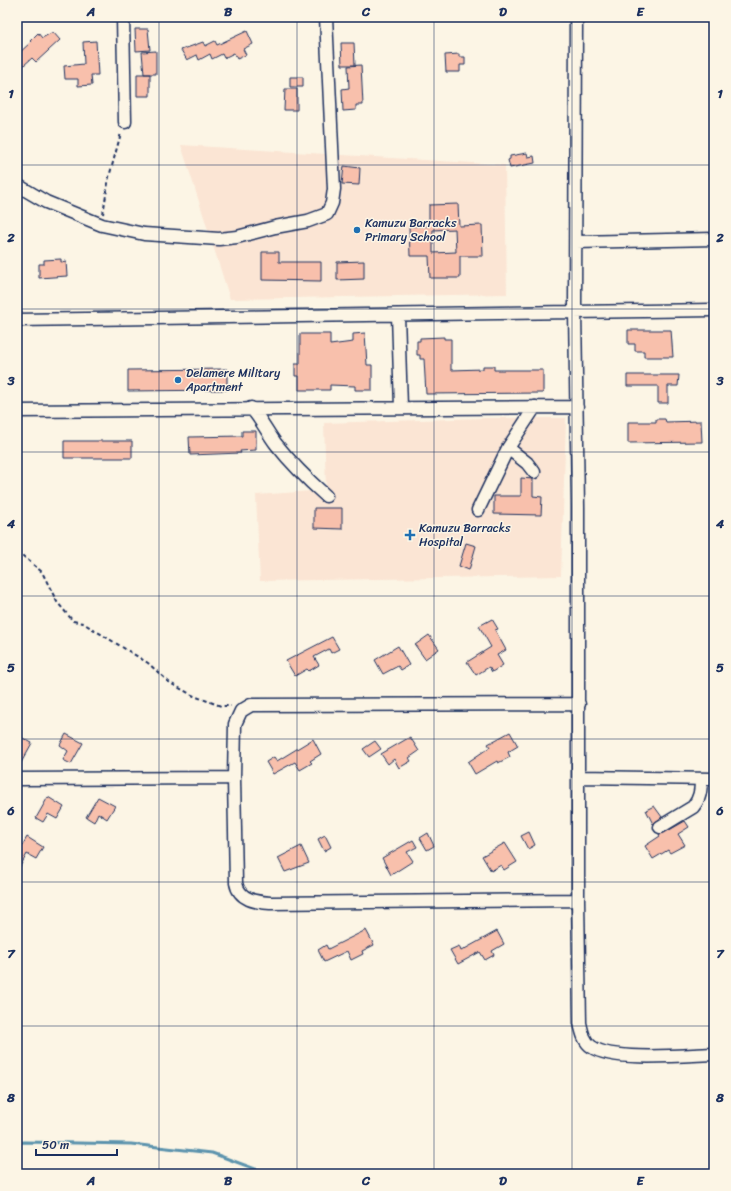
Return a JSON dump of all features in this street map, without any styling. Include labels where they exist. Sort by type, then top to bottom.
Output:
[{"type":"street","points":[[123,17],[125,122]]},
{"type":"street","points":[[17,185],[46,202],[102,225],[144,234],[219,239],[244,236],[308,221],[327,214],[332,203],[334,188],[326,17]]},
{"type":"street","points":[[576,17],[575,311],[580,777],[578,900],[580,1023],[585,1040],[591,1047],[598,1051],[620,1055],[668,1056],[714,1054]]},
{"type":"street","points":[[576,242],[714,239]]},
{"type":"street","points":[[17,320],[714,310]]},
{"type":"street","points":[[398,315],[401,407]]},
{"type":"street","points":[[478,510],[508,448],[535,407]]},
{"type":"street","points":[[17,411],[251,408],[577,407]]},
{"type":"street","points":[[251,408],[262,420],[276,444],[306,478],[326,496]]},
{"type":"street","points":[[508,448],[527,463],[534,472]]},
{"type":"street","points":[[578,900],[270,903],[251,900],[240,893],[236,883],[234,778],[235,724],[241,711],[256,705],[579,704]]},
{"type":"street","points":[[580,777],[714,779]]},
{"type":"street","points":[[17,779],[234,778]]},
{"type":"street","points":[[660,827],[697,803],[701,779]]},
{"type":"path","points":[[102,225],[109,177],[118,140],[125,122]]},
{"type":"path","points":[[17,551],[42,572],[57,602],[73,621],[83,624],[148,663],[170,683],[194,696],[221,706],[246,708]]},
{"type":"shaded area","name":"Kamuzu Barracks Primary School","points":[[181,145],[505,165],[507,294],[230,299]]},
{"type":"shaded area","name":"Kamuzu Barracks Hospital","points":[[484,418],[566,418],[561,576],[260,581],[256,495],[326,490],[324,423]]},
{"type":"building","points":[[135,29],[148,29],[150,50],[136,51]]},
{"type":"building","points":[[247,31],[253,44],[243,49],[246,55],[237,59],[234,53],[224,58],[222,54],[212,59],[210,54],[199,60],[197,55],[187,60],[181,50],[203,42],[205,46],[215,41],[217,45]]},
{"type":"building","points":[[53,32],[60,40],[36,62],[32,58],[23,66],[17,60],[17,55],[38,33],[42,38]]},
{"type":"building","points":[[96,41],[98,75],[91,75],[92,85],[78,86],[78,79],[65,79],[64,66],[84,64],[83,42]]},
{"type":"building","points":[[341,43],[354,43],[355,65],[342,65]]},
{"type":"building","points":[[156,51],[156,74],[144,74],[142,52]]},
{"type":"building","points":[[459,54],[459,57],[465,57],[465,65],[460,65],[460,72],[446,72],[445,55]]},
{"type":"building","points":[[361,65],[363,105],[356,105],[356,110],[343,111],[342,89],[349,88],[348,66]]},
{"type":"building","points":[[137,74],[150,74],[150,96],[137,96]]},
{"type":"building","points":[[290,77],[303,77],[303,87],[290,87]]},
{"type":"building","points":[[285,89],[297,89],[297,110],[284,110]]},
{"type":"building","points":[[527,153],[528,157],[534,156],[535,163],[510,168],[508,160],[510,159],[510,156]]},
{"type":"building","points":[[344,166],[360,168],[359,185],[342,184]]},
{"type":"building","points":[[458,204],[459,226],[482,225],[483,256],[460,256],[460,278],[430,278],[429,256],[410,256],[409,226],[429,226],[429,205]],"holes":[[[455,229],[456,252],[433,253],[433,230]]]},
{"type":"building","points":[[262,252],[279,252],[279,262],[321,262],[321,281],[262,280]]},
{"type":"building","points":[[61,259],[61,262],[66,261],[67,276],[39,278],[39,264],[44,264],[44,260]]},
{"type":"building","points":[[364,261],[364,279],[337,280],[337,262]]},
{"type":"building","points":[[628,330],[671,330],[673,357],[644,357],[644,351],[635,351],[635,344],[628,344]]},
{"type":"building","points":[[365,333],[367,365],[372,365],[372,390],[355,390],[355,386],[330,385],[330,390],[299,390],[299,376],[295,376],[295,364],[300,364],[300,334],[330,334],[330,345],[353,342],[353,334]]},
{"type":"building","points":[[444,337],[444,339],[451,339],[451,370],[483,369],[483,366],[494,366],[494,370],[543,370],[543,393],[426,394],[424,359],[420,359],[420,355],[417,355],[417,341],[420,341],[420,338]]},
{"type":"building","name":"Delamere Military Apartment","points":[[227,369],[227,390],[128,391],[128,370]]},
{"type":"building","points":[[627,375],[679,375],[678,386],[668,386],[668,403],[658,403],[658,386],[627,386]]},
{"type":"building","points":[[656,419],[665,419],[666,422],[701,421],[702,442],[628,443],[628,422],[656,422]]},
{"type":"building","points":[[242,431],[256,431],[256,450],[240,451],[241,453],[190,455],[189,437],[242,436]]},
{"type":"building","points":[[64,441],[132,441],[132,458],[64,458]]},
{"type":"building","points":[[521,478],[533,479],[533,496],[542,497],[541,515],[494,514],[494,496],[521,496]]},
{"type":"building","points":[[314,508],[342,508],[342,529],[314,528]]},
{"type":"building","points":[[466,543],[476,546],[469,570],[459,566]]},
{"type":"building","points":[[492,619],[498,629],[495,630],[506,650],[497,655],[503,665],[492,672],[489,667],[476,675],[467,662],[491,647],[479,626]]},
{"type":"building","points":[[429,635],[439,649],[425,659],[415,645]]},
{"type":"building","points":[[332,637],[339,649],[331,653],[329,649],[314,657],[319,665],[309,671],[307,669],[295,676],[286,661]]},
{"type":"building","points":[[398,646],[409,665],[401,670],[398,666],[383,674],[375,660]]},
{"type":"building","points":[[510,732],[518,746],[508,752],[510,757],[498,763],[497,761],[475,774],[468,762],[490,747],[488,744]]},
{"type":"building","points":[[66,734],[83,743],[71,764],[63,760],[68,751],[60,745]]},
{"type":"building","points":[[17,735],[32,743],[17,770]]},
{"type":"building","points":[[410,737],[419,751],[409,758],[411,761],[399,768],[394,759],[388,764],[381,754]]},
{"type":"building","points":[[313,739],[321,754],[310,761],[312,763],[300,770],[295,762],[273,774],[266,762],[274,757],[277,761]]},
{"type":"building","points":[[375,741],[381,749],[369,757],[363,749]]},
{"type":"building","points":[[48,797],[64,807],[57,819],[48,814],[43,822],[36,818]]},
{"type":"building","points":[[98,797],[115,806],[107,819],[98,813],[94,822],[86,817]]},
{"type":"building","points":[[654,806],[662,817],[653,824],[646,810]]},
{"type":"building","points":[[685,821],[689,827],[678,834],[685,845],[670,853],[668,850],[653,859],[645,846],[660,836],[659,834],[664,833]]},
{"type":"building","points":[[529,832],[535,845],[528,849],[521,836]]},
{"type":"building","points":[[428,833],[434,846],[427,850],[420,838]]},
{"type":"building","points":[[325,835],[331,847],[324,851],[318,839]]},
{"type":"building","points":[[27,837],[43,847],[36,859],[27,854],[17,872],[17,855]]},
{"type":"building","points":[[413,840],[417,847],[407,852],[413,861],[391,875],[382,858]]},
{"type":"building","points":[[505,843],[517,862],[504,870],[501,865],[491,871],[482,856]]},
{"type":"building","points":[[301,846],[309,863],[285,872],[278,858]]},
{"type":"building","points":[[366,930],[374,945],[362,951],[363,954],[351,960],[347,951],[324,962],[318,950],[326,945],[328,949]]},
{"type":"building","points":[[497,931],[504,944],[492,951],[494,955],[485,960],[480,952],[458,964],[450,950],[459,946],[461,951]]},
{"type":"waterway","points":[[17,1143],[131,1144],[212,1153],[269,1174]]},
{"type":"place","name":"Kamuzu Barracks Primary School","points":[[357,230]]},
{"type":"place","name":"Delamere Military Apartment","points":[[178,380]]},
{"type":"place","name":"Kamuzu Barracks Hospital","points":[[410,535]]}]
